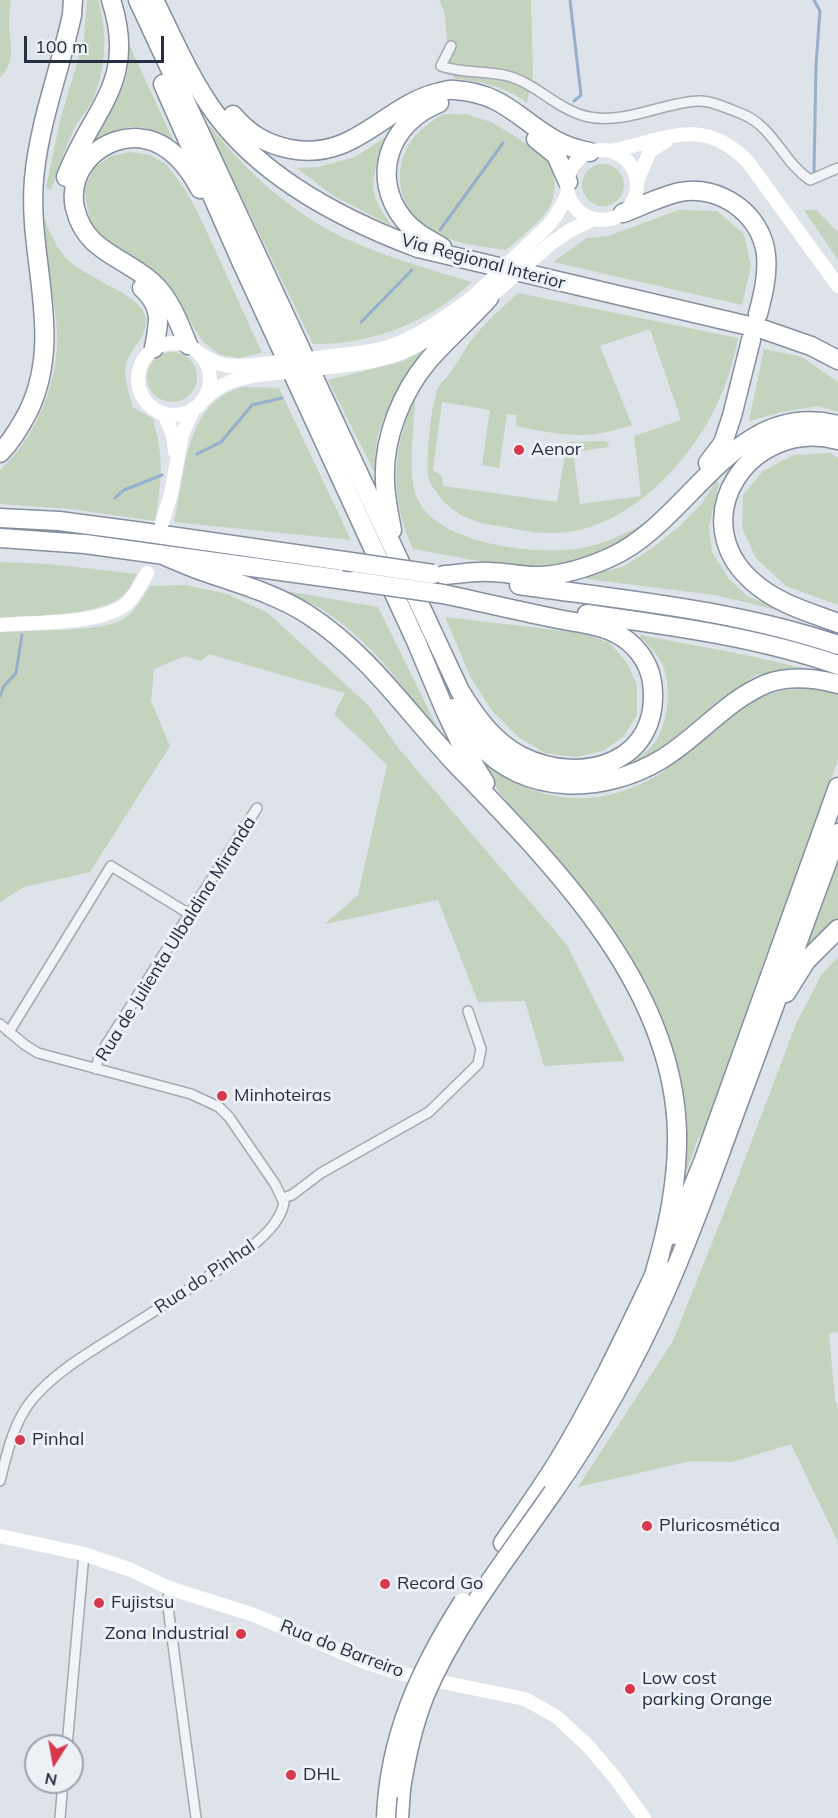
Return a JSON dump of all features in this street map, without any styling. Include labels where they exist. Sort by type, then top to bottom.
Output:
[{"type":"highway","points":[[0,453],[22,423],[35,397],[42,374],[45,328],[35,241],[34,181],[38,149],[72,15],[73,0]]},
{"type":"highway","points":[[111,0],[119,32],[119,56],[114,81],[106,101],[71,164],[62,195],[70,229],[81,246],[96,258],[133,280],[154,300],[158,312],[154,348]]},
{"type":"highway","points":[[125,0],[240,259],[416,641],[445,710],[460,742],[506,815]]},
{"type":"highway","points":[[138,0],[472,712],[503,744],[537,763],[557,768],[577,770],[610,764],[636,744],[651,715],[653,689],[651,674],[644,660],[636,649],[622,637],[596,626],[442,594]]},
{"type":"highway","name":"Via Regional Interior","points":[[154,0],[184,61],[215,113],[251,152],[292,185],[323,205],[376,232],[418,248],[762,329],[811,346],[838,360]]},
{"type":"highway","points":[[184,61],[241,124],[253,135],[270,145],[303,151],[322,151],[343,145],[360,137],[406,106],[427,96],[451,89],[476,92],[505,103],[555,140],[590,152]]},
{"type":"highway","points":[[464,260],[416,232],[403,219],[388,186],[388,163],[397,136],[409,121],[425,109],[455,100],[477,102],[502,113],[556,155],[568,187]]},
{"type":"highway","points":[[194,350],[164,295],[153,282],[101,250],[88,237],[80,224],[74,198],[82,168],[100,147],[113,141],[145,139],[158,144],[171,152],[193,176],[240,259]]},
{"type":"highway","points":[[623,213],[680,192],[702,191],[731,201],[746,212],[761,234],[766,255],[765,287],[758,314]]},
{"type":"highway","points":[[396,552],[385,479],[386,458],[393,428],[403,400],[428,362],[481,298]]},
{"type":"highway","points":[[677,506],[723,443],[751,340]]},
{"type":"highway","points":[[439,574],[490,572],[539,576],[558,574],[595,564],[633,544],[744,442],[758,434],[796,422],[823,422],[838,425]]},
{"type":"highway","points":[[838,440],[808,436],[788,439],[770,446],[753,457],[740,472],[730,489],[725,508],[724,528],[729,548],[738,566],[751,581],[771,596],[789,605],[838,623]]},
{"type":"highway","points":[[0,518],[59,521],[135,531],[683,609],[759,623],[838,645]]},
{"type":"highway","points":[[0,538],[56,541],[160,554],[707,632],[774,646],[838,665]]},
{"type":"highway","points":[[160,554],[290,604],[323,624],[364,659],[453,761],[506,815],[584,908],[612,946],[636,986],[659,1038],[673,1094],[677,1152],[669,1217],[654,1275]]},
{"type":"highway","points":[[416,641],[460,717],[478,742],[492,755],[526,776],[574,786],[614,780],[662,759],[749,692],[768,683],[807,678],[838,684]]},
{"type":"highway","points":[[386,1818],[388,1786],[395,1748],[413,1692],[449,1623],[576,1430],[624,1339],[694,1186],[838,787]]},
{"type":"highway","points":[[399,1818],[401,1789],[412,1733],[434,1675],[485,1590],[575,1461],[643,1339],[663,1297],[688,1239],[838,833]]},
{"type":"highway","points":[[767,1026],[806,961],[838,929]]},
{"type":"main road","points":[[637,181],[650,152],[677,134]]},
{"type":"main road","points":[[481,298],[537,236],[550,225],[560,211],[571,170],[579,159],[590,152],[637,146],[660,137],[677,134],[710,137],[736,150],[748,162],[838,286]]},
{"type":"main road","points":[[568,187],[577,209],[593,219],[614,218],[623,213],[632,204],[637,193],[637,181],[628,161],[610,151]]},
{"type":"main road","points":[[257,370],[216,388],[198,405],[185,413],[174,415],[153,408],[139,390],[140,366],[145,356],[154,348],[165,344],[176,343],[194,350],[219,365],[257,370],[336,361],[379,360],[413,348],[549,245],[569,231],[593,219]]},
{"type":"main road","points":[[162,523],[171,495],[182,434],[210,383],[206,363],[194,350]]},
{"type":"main road","points":[[164,413],[173,435],[176,460]]},
{"type":"main road","points":[[0,625],[85,619],[111,613],[127,603],[147,573]]},
{"type":"main road","name":"Rua do Barreiro","points":[[0,1536],[84,1554],[131,1570],[169,1588],[254,1615],[365,1662],[393,1671],[503,1694],[541,1707],[557,1717],[588,1747],[616,1779],[644,1818]]},
{"type":"street","points":[[451,46],[441,66],[467,73],[482,72],[507,76],[524,82],[572,111],[590,117],[617,118],[699,101],[744,115],[770,134],[801,175],[810,180],[838,168]]},
{"type":"street","name":"Rua de Julienta Ulbaldina Miranda","points":[[96,1070],[99,1056],[191,915],[257,808]]},
{"type":"street","points":[[9,1032],[111,866],[191,915]]},
{"type":"street","points":[[0,1024],[38,1053],[191,1094],[219,1107],[229,1117],[284,1198],[292,1195],[321,1173],[429,1112],[478,1064],[481,1049],[468,1011]]},
{"type":"street","name":"Rua do Pinhal","points":[[0,1481],[11,1437],[20,1417],[54,1377],[259,1241],[280,1216],[284,1198]]},
{"type":"street","points":[[68,1734],[84,1554]]},
{"type":"street","points":[[169,1588],[168,1607],[196,1818]]},
{"type":"street","points":[[60,1818],[62,1794]]},
{"type":"green space","points":[[0,0],[11,0],[9,24],[11,58],[0,78]]},
{"type":"green space","points":[[87,0],[98,0],[101,12],[104,38],[103,64],[97,89],[74,129],[51,190],[46,188],[60,121],[84,39]]},
{"type":"green space","points":[[439,0],[531,0],[533,76],[527,103],[512,93],[493,86],[455,79],[449,69],[445,14]]},
{"type":"green space","points":[[127,40],[175,144],[173,145],[153,131],[133,127],[123,128],[90,143],[121,92],[127,75],[128,58],[125,41]]},
{"type":"green space","points":[[466,114],[488,121],[513,135],[541,155],[553,171],[554,191],[548,209],[506,250],[465,243],[435,233],[415,217],[401,191],[402,162],[415,136],[442,115]]},
{"type":"green space","points":[[207,126],[210,126],[238,159],[270,189],[323,227],[373,250],[472,282],[437,309],[398,328],[357,340],[313,344]]},
{"type":"green space","points":[[386,137],[381,149],[373,187],[377,202],[392,226],[332,195],[297,168],[318,167],[355,157]]},
{"type":"green space","points":[[130,152],[150,155],[167,165],[186,191],[262,353],[239,358],[220,355],[203,342],[164,280],[106,242],[91,226],[84,189],[94,168],[111,156]]},
{"type":"green space","points":[[603,164],[611,165],[618,170],[623,177],[623,193],[618,200],[611,205],[603,206],[595,205],[588,200],[583,193],[582,185],[583,177],[588,170],[595,165]]},
{"type":"green space","points":[[679,210],[717,211],[744,234],[751,266],[742,305],[553,262],[587,238],[608,236]]},
{"type":"green space","points":[[804,210],[816,210],[838,232],[838,260]]},
{"type":"green space","points":[[44,218],[56,245],[67,259],[133,300],[141,307],[145,315],[143,334],[127,361],[125,372],[133,407],[153,419],[157,433],[161,470],[155,521],[71,509],[0,504],[0,470],[24,442],[43,407],[57,352],[55,311],[47,260]]},
{"type":"green space","points":[[518,293],[738,338],[724,388],[709,420],[694,444],[675,467],[654,489],[631,507],[605,521],[579,530],[551,533],[529,531],[468,518],[447,505],[429,481],[430,432],[439,386],[475,336]],"holes":[[[650,329],[681,420],[634,436],[641,496],[580,504],[573,452],[609,447],[607,441],[567,442],[557,502],[443,486],[442,476],[433,470],[442,402],[490,410],[482,465],[499,468],[507,414],[517,415],[516,426],[560,434],[587,435],[632,425],[600,346]]]},
{"type":"green space","points":[[435,343],[398,392],[383,419],[376,449],[377,477],[328,380],[404,361]]},
{"type":"green space","points":[[764,349],[802,357],[838,382],[838,412],[818,406],[749,421]]},
{"type":"green space","points":[[172,352],[186,356],[193,363],[197,377],[193,391],[186,398],[172,402],[158,398],[151,391],[147,377],[151,363],[158,356]]},
{"type":"green space","points":[[243,387],[279,388],[351,540],[174,522],[186,462],[198,423],[209,408],[224,395]]},
{"type":"green space","points":[[415,397],[412,462],[414,487],[417,498],[428,514],[446,527],[468,537],[520,549],[569,550],[610,540],[644,524],[605,550],[582,559],[559,564],[485,562],[413,549],[400,511],[396,473],[402,435]]},
{"type":"green space","points":[[830,453],[838,458],[838,605],[786,586],[756,558],[742,528],[743,495],[763,471],[794,455]]},
{"type":"green space","points":[[716,481],[719,483],[709,527],[712,552],[729,579],[747,596],[777,608],[777,610],[715,595],[586,579],[586,575],[623,567],[655,546],[681,525],[702,503]]},
{"type":"green space","points":[[0,562],[49,564],[137,574],[127,591],[117,600],[103,606],[68,613],[0,618]]},
{"type":"green space","points":[[186,585],[227,594],[268,613],[369,706],[399,749],[567,945],[625,1061],[544,1066],[525,1001],[478,1002],[438,900],[325,924],[358,895],[387,765],[334,714],[345,693],[209,654],[201,661],[185,656],[154,669],[151,701],[170,746],[90,872],[24,887],[0,902],[0,632],[80,629],[110,625],[129,614],[150,586]]},
{"type":"green space","points":[[280,590],[378,607],[441,735],[438,737],[413,700],[385,665],[354,634],[318,607],[279,592]]},
{"type":"green space","points":[[445,617],[581,633],[610,643],[627,663],[637,685],[637,715],[624,736],[603,751],[575,757],[545,753],[518,737],[493,712],[471,678]]},
{"type":"green space","points":[[640,635],[751,656],[814,671],[756,675],[713,705],[651,756],[632,766],[630,764],[650,749],[662,729],[668,696],[666,675],[661,662]]},
{"type":"green space","points":[[802,688],[823,689],[838,693],[838,760],[755,986],[703,1139],[699,1136],[683,1180],[668,1046],[651,994],[630,957],[605,921],[522,822],[473,751],[517,783],[541,792],[565,797],[589,798],[614,794],[639,785],[664,771],[728,718],[756,700],[771,694]]},
{"type":"green space","points":[[838,862],[838,924],[798,959]]},
{"type":"green space","points":[[838,957],[838,1332],[829,1333],[835,1400],[838,1408],[838,1542],[791,1444],[732,1462],[691,1461],[578,1487],[673,1341],[796,1024],[822,974]]},
{"type":"waterway","points":[[570,0],[581,95],[574,101]]},
{"type":"waterway","points":[[814,0],[820,11],[816,65],[814,172]]},
{"type":"waterway","points":[[440,230],[503,143]]},
{"type":"waterway","points":[[361,322],[412,270]]},
{"type":"waterway","points":[[197,454],[221,442],[252,405],[282,398]]},
{"type":"waterway","points":[[115,498],[124,490],[162,475]]},
{"type":"waterway","points":[[0,696],[4,686],[16,673],[22,635]]},
{"type":"place","name":"Aenor","points":[[519,450]]},
{"type":"place","name":"Minhoteiras","points":[[222,1096]]},
{"type":"place","name":"Pinhal","points":[[20,1440]]},
{"type":"place","name":"Pluricosmética","points":[[647,1526]]},
{"type":"place","name":"Record Go","points":[[385,1584]]},
{"type":"place","name":"Fujistsu","points":[[99,1603]]},
{"type":"place","name":"Zona Industrial","points":[[241,1634]]},
{"type":"place","name":"Low cost parking Orange","points":[[630,1689]]},
{"type":"place","name":"DHL","points":[[291,1775]]}]
